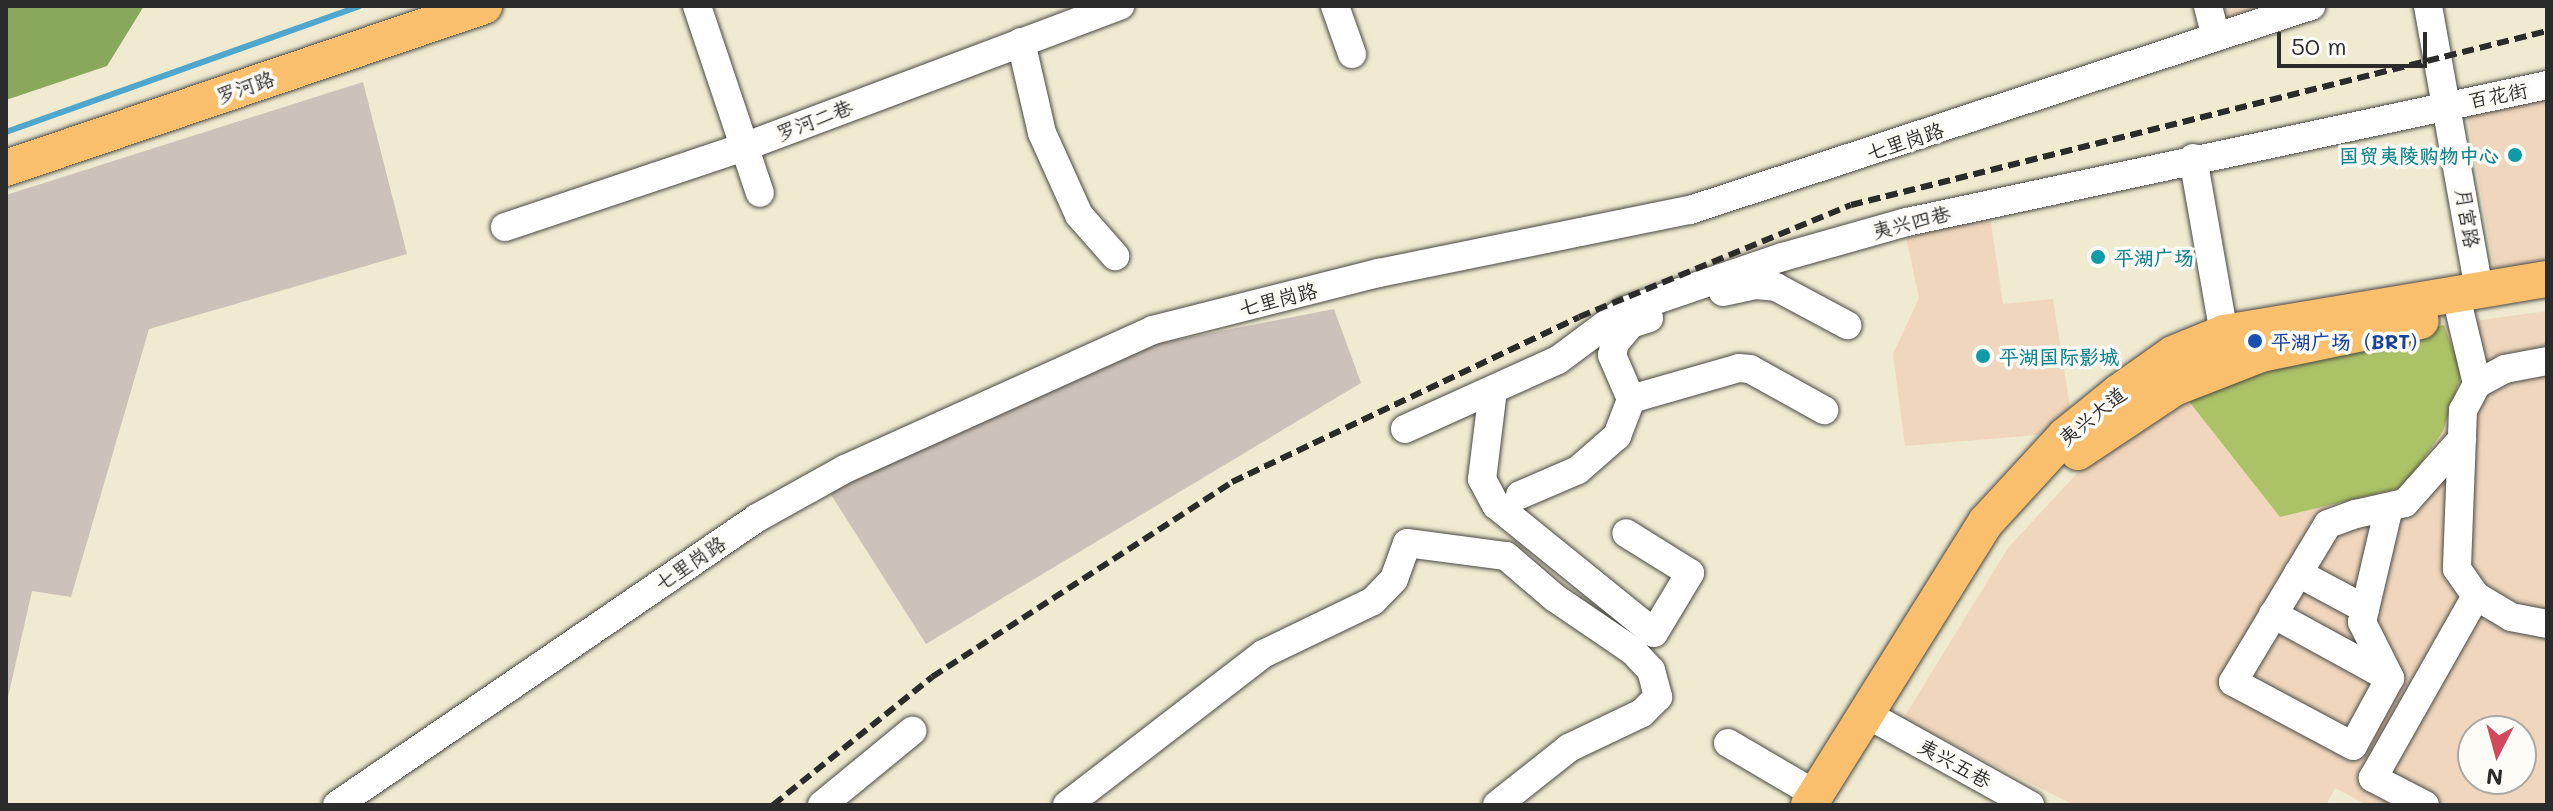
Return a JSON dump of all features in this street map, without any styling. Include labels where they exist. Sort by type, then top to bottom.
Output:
[{"type":"main road","name":"罗河路","points":[[6,168],[484,6]]},
{"type":"main road","name":"夷兴大道","points":[[1818,801],[1879,721],[1999,531],[2077,453],[2174,388],[2261,354],[2547,279]]},
{"type":"main road","name":"夷兴大道","points":[[1818,801],[1986,522],[2065,436],[2173,354],[2224,333],[2470,301],[2547,301]]},
{"type":"street","points":[[697,6],[760,193]]},
{"type":"street","name":"罗河二巷","points":[[505,227],[744,147],[1120,6]]},
{"type":"street","points":[[1335,6],[1352,54]]},
{"type":"street","points":[[2208,6],[2216,37]]},
{"type":"street","name":"七里岗路","points":[[337,805],[757,518],[845,469],[1153,330],[1379,273],[1690,210],[2311,6]]},
{"type":"street","name":"月宫路","points":[[2428,6],[2449,104],[2477,384]]},
{"type":"street","points":[[1021,42],[1042,133],[1079,215],[1115,256]]},
{"type":"street","name":"百花街","points":[[2449,104],[2547,85]]},
{"type":"street","name":"夷兴四巷","points":[[1405,429],[1558,360],[1624,311],[1783,257],[1907,222],[2449,104]]},
{"type":"street","points":[[2193,158],[2224,333]]},
{"type":"street","points":[[1776,287],[1783,257]]},
{"type":"street","points":[[1520,495],[1578,470],[1617,436],[1631,399],[1612,355],[1615,343],[1631,324],[1731,289],[1776,287],[1847,325]]},
{"type":"street","points":[[2547,361],[2505,369],[2477,384],[2463,410],[2457,569],[2476,596],[2511,617],[2547,624]]},
{"type":"street","points":[[1631,399],[1739,368],[1750,369],[1824,410]]},
{"type":"street","points":[[1493,390],[1482,479],[1496,505],[1654,633],[1690,573],[1626,533]]},
{"type":"street","points":[[2390,678],[2353,746],[2233,682],[2328,524],[2405,503],[2462,439]]},
{"type":"street","points":[[2389,507],[2362,622],[2390,678]]},
{"type":"street","points":[[1067,805],[1263,654],[1373,601],[1394,579],[1407,543],[1506,556],[1555,598],[1633,651],[1651,670],[1658,697],[1642,713],[1569,748],[1497,805]]},
{"type":"street","points":[[2298,573],[2365,609]]},
{"type":"street","points":[[2425,805],[2373,778],[2476,596]]},
{"type":"street","points":[[2273,614],[2390,678]]},
{"type":"street","name":"夷兴五巷","points":[[1879,721],[2030,805]]},
{"type":"street","points":[[822,805],[912,731]]},
{"type":"street","points":[[1728,743],[1818,801]]},
{"type":"shaded area","points":[[2221,6],[2273,6],[2225,21]]},
{"type":"shaded area","points":[[363,82],[407,254],[149,329],[71,597],[32,591],[6,706],[6,195]]},
{"type":"shaded area","name":"国贸夷陵购物中心","points":[[2547,95],[2547,267],[2495,275],[2467,112]]},
{"type":"shaded area","points":[[1990,216],[2003,304],[2053,299],[2070,407],[2038,435],[1905,446],[1893,354],[1919,298],[1905,232]]},
{"type":"shaded area","points":[[1334,309],[1361,383],[926,644],[828,490],[1139,347]]},
{"type":"shaded area","points":[[2547,311],[2547,805],[2367,805],[2335,788],[2326,805],[2074,805],[1903,719],[2008,548],[2080,470],[2184,395],[2462,372],[2444,325]]},
{"type":"green space","points":[[6,6],[144,6],[107,66],[6,100]]},
{"type":"green space","points":[[2444,325],[2462,372],[2443,431],[2404,487],[2280,517],[2184,395],[2276,362]]},
{"type":"waterway","points":[[6,132],[359,6]]},
{"type":"railway","points":[[773,805],[932,677],[1232,482],[1579,317],[1851,205],[2547,31]]},
{"type":"place","name":"国贸夷陵购物中心","points":[[2515,155]]},
{"type":"place","name":"平湖广场","points":[[2098,257]]},
{"type":"place","name":"平湖广场（BRT）","points":[[2255,341]]},
{"type":"place","name":"平湖国际影城","points":[[1983,356]]}]
